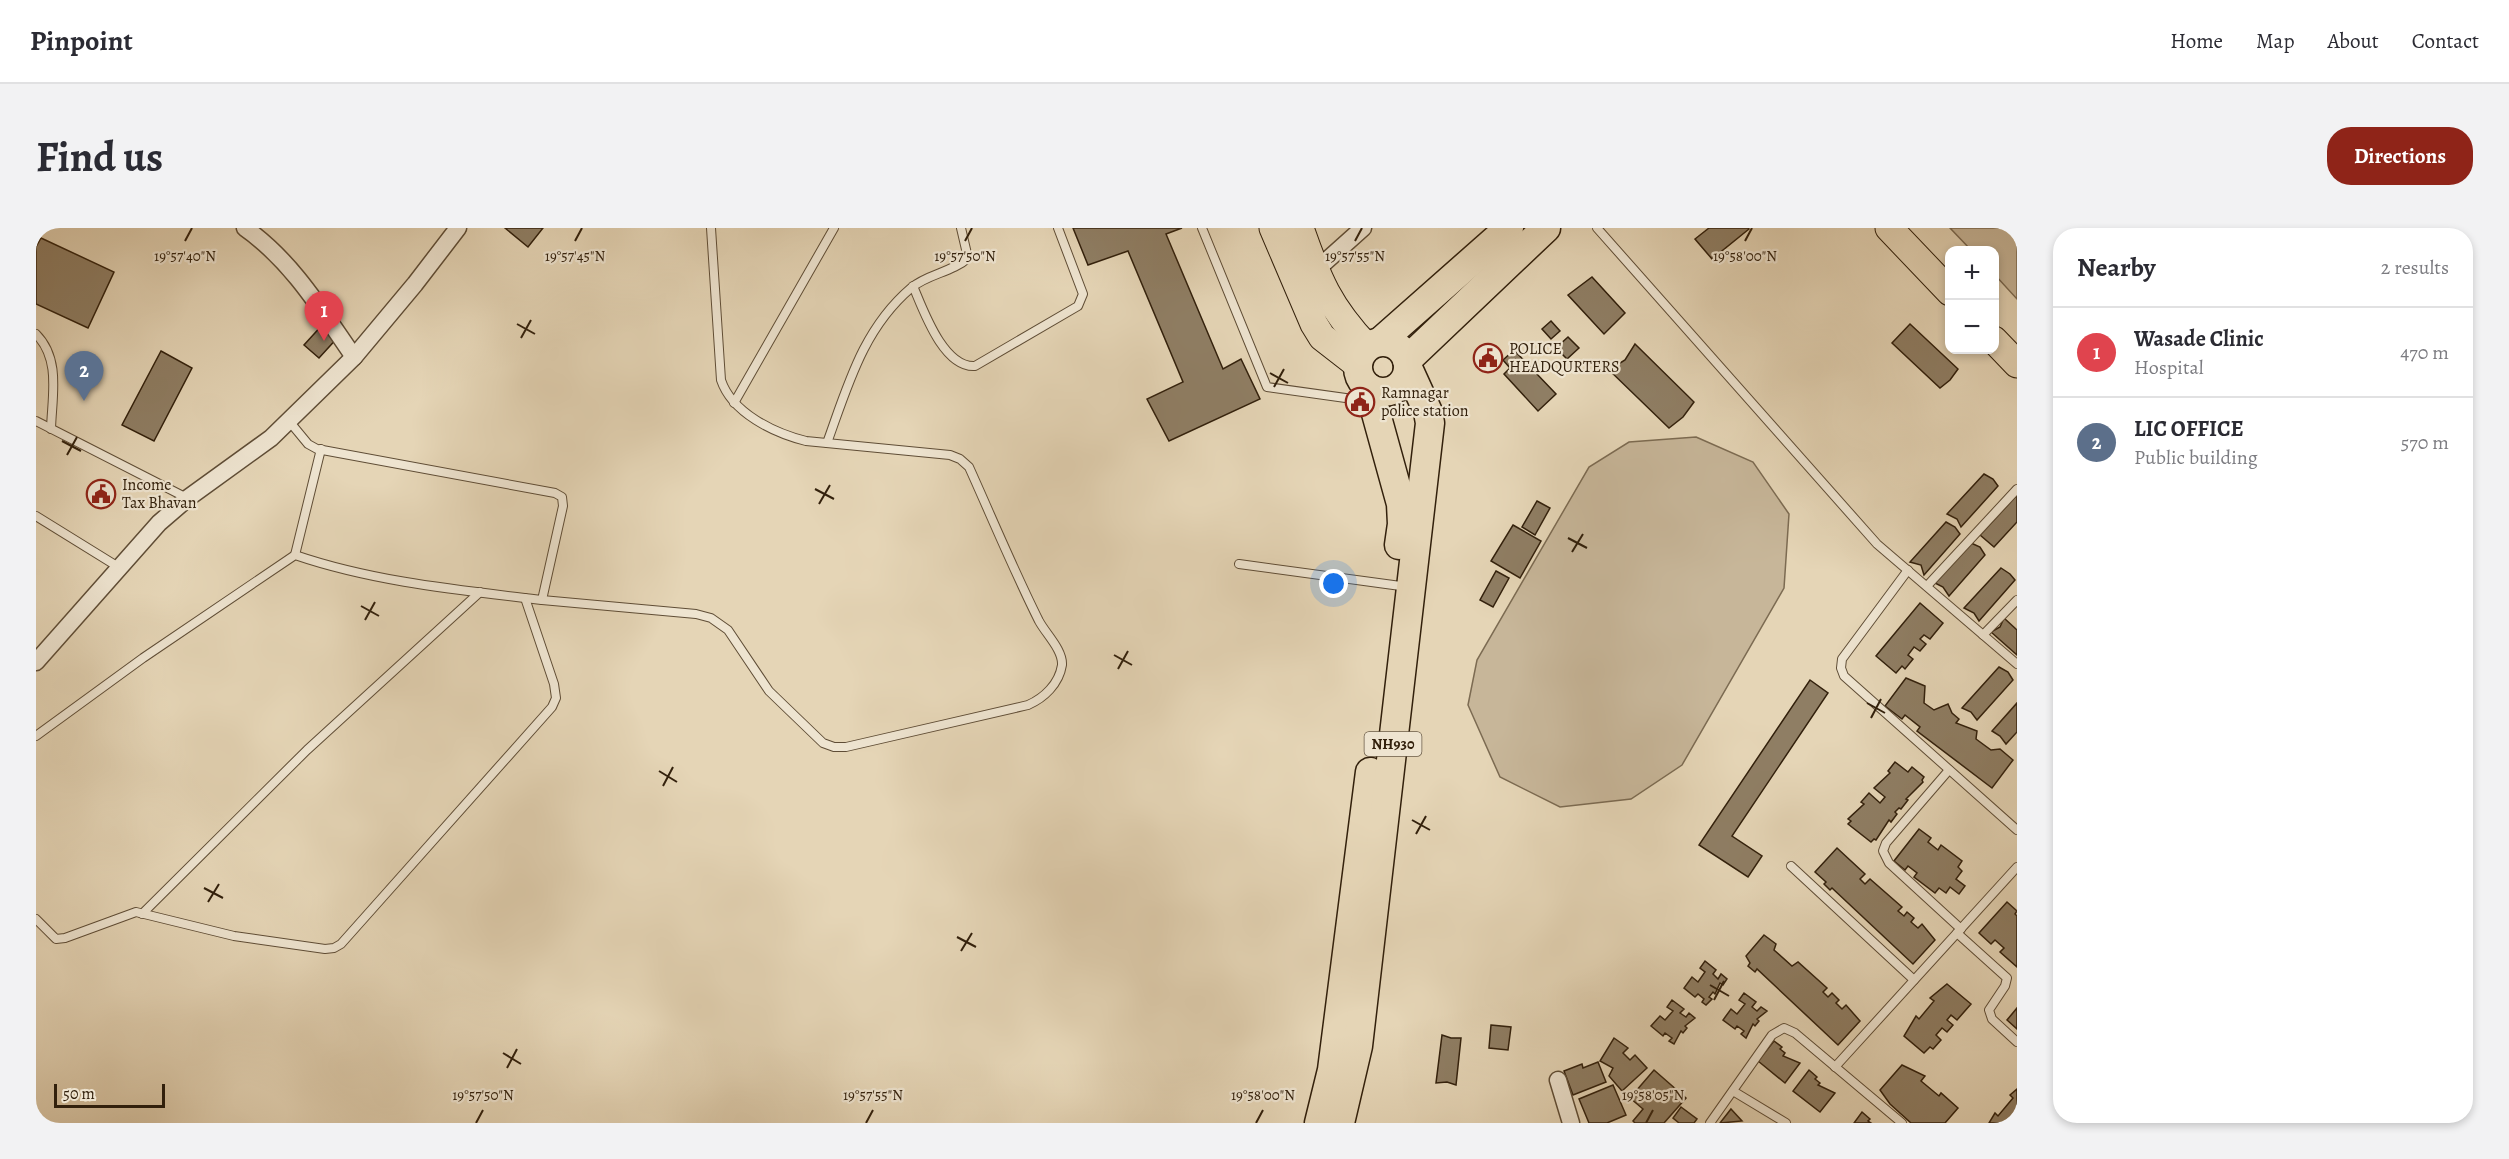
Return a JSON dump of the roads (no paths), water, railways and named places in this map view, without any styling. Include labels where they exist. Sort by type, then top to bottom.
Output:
[{"type":"highway","points":[[1509,228],[1370,368],[1381,392],[1397,388],[1404,382],[1408,364],[1546,228]]},
{"type":"highway","name":"NH930","points":[[1319,1123],[1332,1070],[1403,586],[1430,423],[1428,412],[1403,350],[1396,345],[1370,368],[1402,514],[1403,586],[1358,1046],[1340,1123]]},
{"type":"main road","points":[[1273,228],[1318,330],[1331,344],[1370,368]]},
{"type":"main road","points":[[1300,228],[1315,271],[1332,306],[1346,325],[1370,368]]},
{"type":"main road","points":[[1889,228],[1945,287]]},
{"type":"main road","points":[[1999,344],[2017,364]]},
{"type":"street","points":[[245,228],[278,255],[301,281],[354,357]]},
{"type":"street","points":[[37,658],[159,524],[188,498],[271,438],[354,357],[458,228]]},
{"type":"street","points":[[1315,271],[1364,228]]},
{"type":"street","points":[[1558,1080],[1571,1123]]},
{"type":"lane","points":[[295,555],[378,578],[525,598],[696,614],[711,618],[728,630],[757,675],[784,708],[823,743],[834,747],[846,747],[1028,705],[1043,698],[1059,674],[1062,664],[1061,656],[1040,622],[969,467],[951,455],[790,437],[773,430],[734,403],[725,391],[721,380],[711,228]]},
{"type":"lane","points":[[734,403],[834,228]]},
{"type":"lane","points":[[827,442],[860,353],[868,338],[913,286],[968,258],[961,228]]},
{"type":"lane","points":[[913,286],[939,341],[955,358],[970,366],[975,366],[1078,306],[1083,294],[1058,228]]},
{"type":"lane","points":[[1202,228],[1267,387],[1370,368]]},
{"type":"lane","points":[[1597,228],[1877,544],[2017,664]]},
{"type":"lane","points":[[36,334],[47,347],[53,368],[51,429]]},
{"type":"lane","points":[[36,421],[188,498]]},
{"type":"lane","points":[[289,421],[308,444],[321,449],[555,493],[562,497],[563,506],[542,600]]},
{"type":"lane","points":[[36,736],[143,658],[295,555],[321,449]]},
{"type":"lane","points":[[1927,586],[2017,489]]},
{"type":"lane","points":[[36,516],[120,568]]},
{"type":"lane","points":[[1239,564],[1403,586]]},
{"type":"lane","points":[[1908,570],[1842,659],[1841,668],[1850,683],[2017,830]]},
{"type":"lane","points":[[142,914],[307,750],[480,592]]},
{"type":"lane","points":[[36,919],[52,937],[60,939],[132,912],[234,936],[326,949],[342,944],[552,707],[556,698],[554,684],[525,598]]},
{"type":"lane","points":[[1983,635],[2017,600]]},
{"type":"lane","points":[[1949,770],[1886,843],[1883,851],[1889,863],[2007,978],[2005,986],[1991,1004],[1990,1015],[2017,1042]]},
{"type":"lane","points":[[1791,866],[1914,980]]},
{"type":"lane","points":[[1835,1066],[2017,867]]},
{"type":"lane","points":[[1710,1123],[1772,1035],[1784,1028],[1795,1033],[1902,1123]]},
{"type":"lane","points":[[1733,1091],[1786,1123]]},
{"type":"place","name":"Wasade Clinic","points":[[324,341]]},
{"type":"place","name":"POLICE HEADQURTERS","points":[[1488,358]]},
{"type":"place","name":"LIC OFFICE","points":[[84,401]]},
{"type":"place","name":"Ramnagar police station","points":[[1360,402]]},
{"type":"place","name":"Income Tax Bhavan","points":[[101,494]]}]
